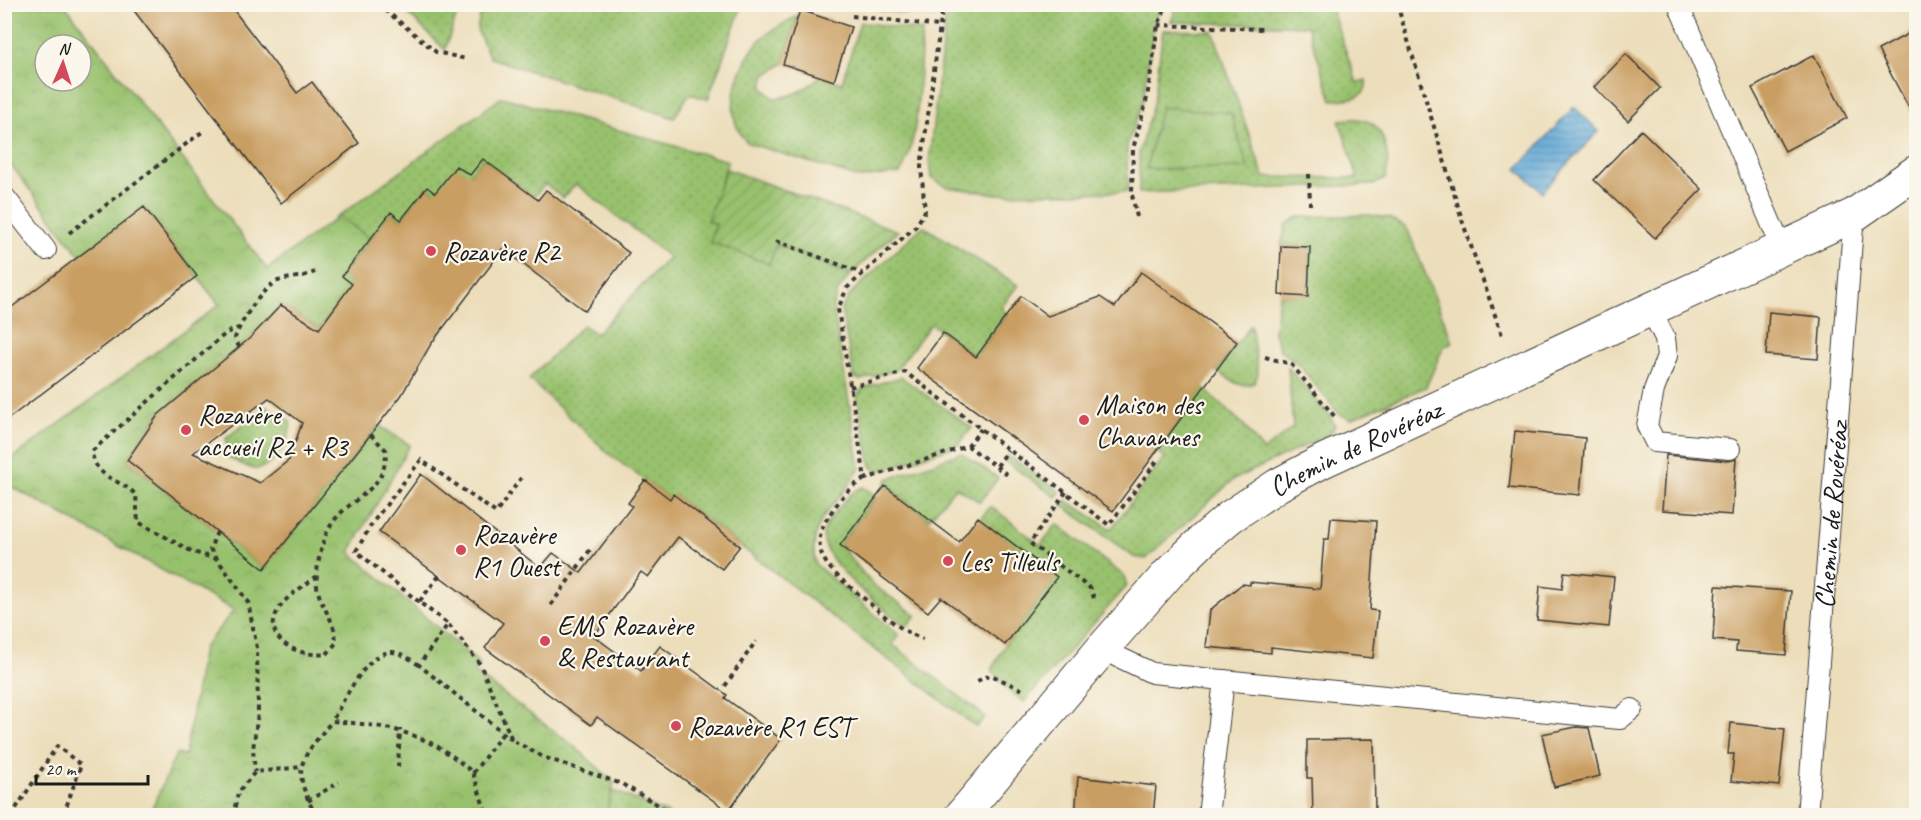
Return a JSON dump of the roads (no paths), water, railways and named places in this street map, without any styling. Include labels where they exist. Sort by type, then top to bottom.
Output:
[{"type":"street","name":"Chemin de Rovéréaz","points":[[961,816],[1168,574],[1230,517],[1278,485],[1358,445],[1854,215],[1917,172]]},
{"type":"lane","points":[[1678,4],[1782,249]]},
{"type":"lane","points":[[4,196],[46,250]]},
{"type":"lane","name":"Chemin de Rovéréaz","points":[[1807,816],[1854,215]]},
{"type":"lane","points":[[1650,309],[1665,338],[1667,356],[1654,390],[1647,426],[1655,442],[1730,448]]},
{"type":"lane","points":[[1102,649],[1152,673],[1620,719],[1632,709]]},
{"type":"lane","points":[[1208,816],[1224,680]]},
{"type":"water","points":[[1574,107],[1599,131],[1542,192],[1517,169]]},
{"type":"place","name":"Rozavère R2","points":[[431,251]]},
{"type":"place","name":"Maison des Chavannes","points":[[1084,420]]},
{"type":"place","name":"Rozavère accueil R2 + R3","points":[[186,430]]},
{"type":"place","name":"Rozavère R1 Ouest","points":[[461,550]]},
{"type":"place","name":"Les Tilleuls","points":[[948,561]]},
{"type":"place","name":"EMS Rozavère & Restaurant","points":[[545,641]]},
{"type":"place","name":"Rozavère R1 EST","points":[[676,726]]}]
